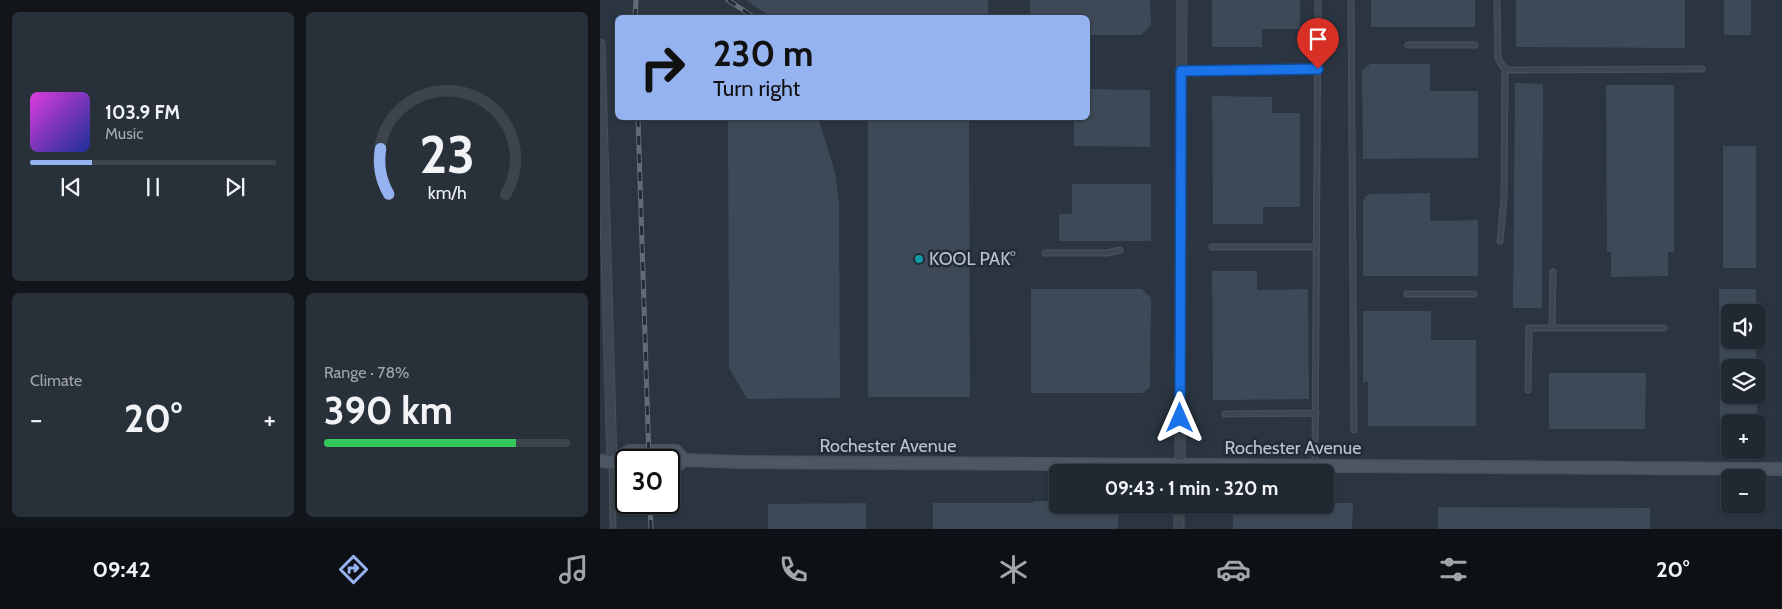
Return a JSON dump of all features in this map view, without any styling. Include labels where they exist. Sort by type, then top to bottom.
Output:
[{"type":"main road","name":"Rochester Avenue","points":[[606,462],[629,451],[676,451],[684,460]]},
{"type":"main road","name":"Rochester Avenue","points":[[680,463],[684,460],[1049,467]]},
{"type":"main road","name":"Rochester Avenue","points":[[1334,466],[1782,469]]},
{"type":"street","points":[[1180,464],[1182,0]]},
{"type":"street","points":[[600,44],[606,462]]},
{"type":"street","points":[[1179,529],[1180,514]]},
{"type":"lane","points":[[1315,464],[1318,0]]},
{"type":"lane","points":[[1351,0],[1354,430]]},
{"type":"lane","points":[[1497,0],[1498,58],[1508,70],[1702,69]]},
{"type":"lane","points":[[1408,45],[1475,45]]},
{"type":"lane","points":[[1500,240],[1504,198],[1505,68]]},
{"type":"lane","points":[[1181,71],[1318,69]]},
{"type":"lane","points":[[1212,247],[1317,247]]},
{"type":"lane","points":[[1046,253],[1107,253],[1120,250]]},
{"type":"lane","points":[[1552,328],[1553,272]]},
{"type":"lane","points":[[1407,294],[1474,294]]},
{"type":"lane","points":[[1528,390],[1529,328],[1664,328]]},
{"type":"lane","points":[[1224,414],[1316,413]]},
{"type":"lane","points":[[606,462],[613,529]]},
{"type":"building","points":[[746,0],[988,0],[988,15],[768,15]]},
{"type":"building","points":[[1030,0],[1150,0],[1151,25],[1141,35],[1090,35],[1090,15],[1030,15]]},
{"type":"building","points":[[1212,0],[1300,0],[1300,29],[1262,29],[1262,47],[1212,47]]},
{"type":"building","points":[[1371,0],[1475,0],[1475,27],[1371,27]]},
{"type":"building","points":[[1516,0],[1685,0],[1685,48],[1516,47]]},
{"type":"building","points":[[1724,0],[1751,0],[1751,35],[1724,35]]},
{"type":"building","points":[[1369,64],[1430,64],[1430,91],[1478,91],[1478,158],[1363,159],[1362,69],[1365,69],[1365,66],[1369,66]]},
{"type":"building","points":[[1515,83],[1543,84],[1542,308],[1513,308]]},
{"type":"building","points":[[1606,85],[1674,85],[1674,252],[1668,252],[1668,276],[1611,277],[1611,252],[1607,252]]},
{"type":"building","points":[[1090,89],[1150,90],[1150,147],[1074,146],[1074,120],[1090,120]]},
{"type":"building","points":[[1212,96],[1272,97],[1272,113],[1300,113],[1300,207],[1263,207],[1263,224],[1213,224]]},
{"type":"building","points":[[728,120],[819,120],[835,172],[839,204],[840,398],[747,399],[729,368]]},
{"type":"building","name":"KOOL PAK°","points":[[868,120],[969,120],[970,397],[868,397]]},
{"type":"building","points":[[1723,146],[1756,146],[1756,268],[1723,268]]},
{"type":"building","points":[[1072,184],[1151,184],[1151,241],[1059,241],[1059,214],[1072,214]]},
{"type":"building","points":[[1430,193],[1430,221],[1478,220],[1478,276],[1363,276],[1363,199],[1365,199],[1365,196],[1369,194]]},
{"type":"building","points":[[1212,271],[1257,271],[1257,290],[1308,289],[1309,399],[1213,400]]},
{"type":"building","points":[[1031,289],[1142,289],[1151,298],[1150,387],[1143,393],[1031,393]]},
{"type":"building","points":[[1719,289],[1756,289],[1756,304],[1721,304],[1721,349],[1756,349],[1756,359],[1721,359],[1721,404],[1757,404],[1757,414],[1721,414],[1720,430]]},
{"type":"building","points":[[1363,311],[1431,311],[1431,340],[1476,340],[1476,426],[1368,426],[1368,382],[1363,382]]},
{"type":"building","points":[[1549,373],[1646,373],[1645,429],[1549,429]]},
{"type":"building","points":[[1033,501],[1049,501],[1049,514],[1119,514],[1118,529],[933,529],[933,503],[1033,503]]},
{"type":"building","points":[[866,503],[866,529],[768,529],[768,504]]},
{"type":"building","points":[[1334,503],[1353,503],[1352,529],[1233,529],[1233,514],[1334,514]]},
{"type":"building","points":[[1438,507],[1650,508],[1650,529],[1438,529]]},
{"type":"railway","points":[[635,15],[636,0]]},
{"type":"railway","points":[[728,0],[750,15]]},
{"type":"railway","points":[[638,120],[649,449]]},
{"type":"railway","points":[[650,514],[651,529]]},
{"type":"place","name":"KOOL PAK°","points":[[919,259]]},
{"type":"route","points":[[1180,418],[1181,71],[1318,69]]}]
